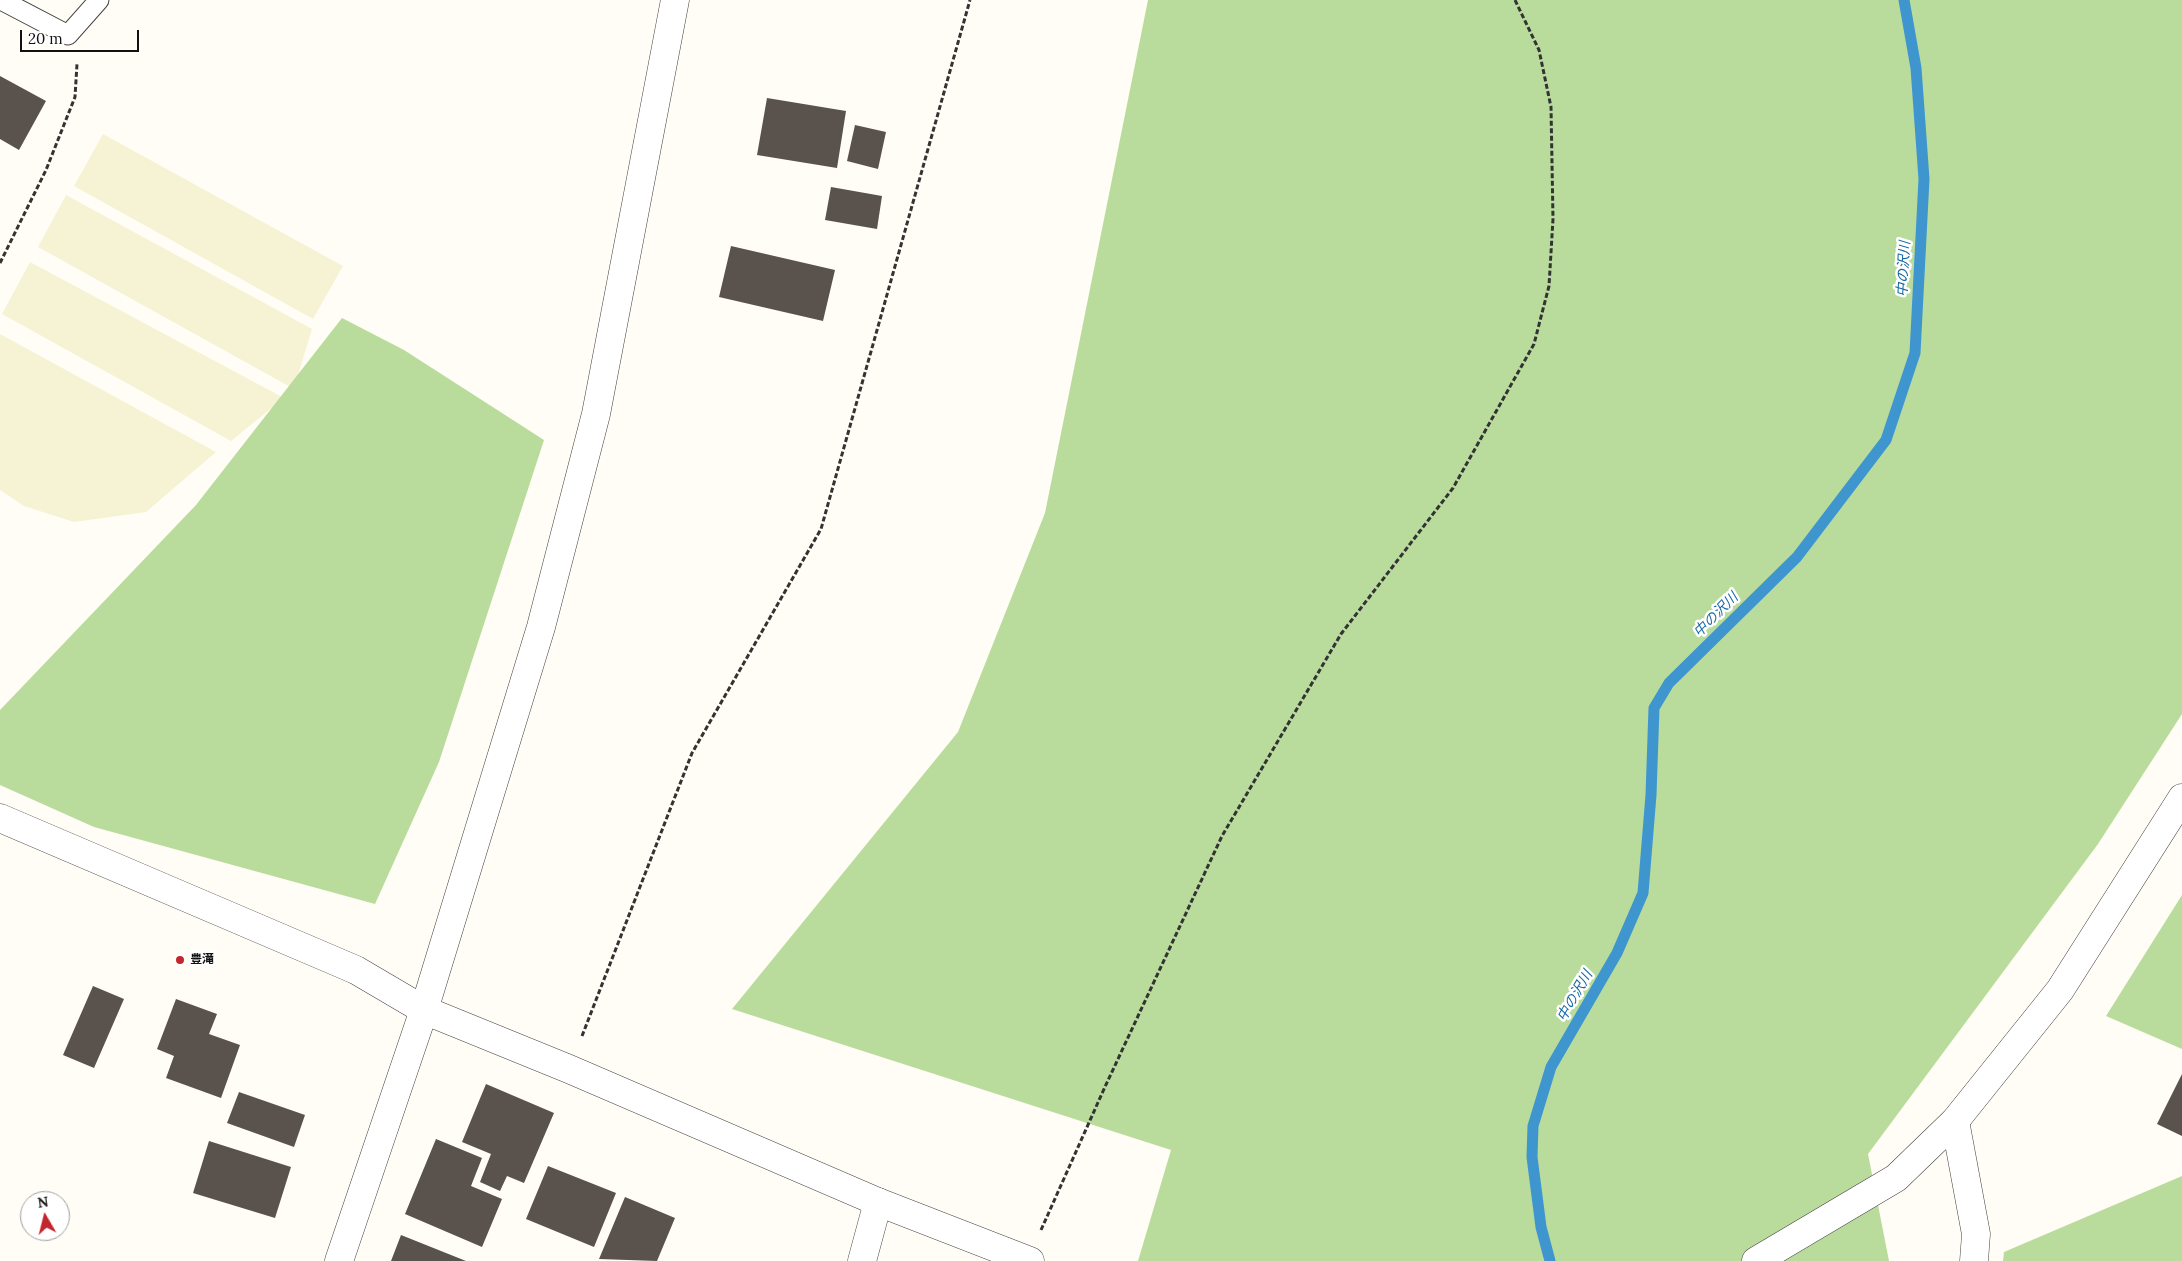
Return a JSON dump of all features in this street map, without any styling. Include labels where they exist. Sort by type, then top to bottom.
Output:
[{"type":"street","points":[[339,1261],[424,1010],[541,627],[596,414],[675,0]]},
{"type":"street","points":[[1756,1261],[1896,1178],[1955,1121],[2060,990],[2182,798]]},
{"type":"street","points":[[0,818],[356,970],[424,1010],[569,1069],[878,1202],[1029,1261]]},
{"type":"street","points":[[1955,1121],[1976,1234],[1974,1261]]},
{"type":"street","points":[[862,1261],[878,1202]]},
{"type":"lane","points":[[0,0],[68,35],[99,0]]},
{"type":"path","points":[[569,1069],[692,752],[821,529],[970,0]]},
{"type":"path","points":[[1029,1261],[1104,1089],[1222,836],[1341,634],[1453,488],[1534,344],[1548,286],[1553,219],[1551,107],[1539,50],[1515,0]]},
{"type":"path","points":[[0,263],[46,170],[75,97],[78,61],[68,35]]},
{"type":"shaded area","points":[[103,134],[343,266],[313,319],[74,186]]},
{"type":"shaded area","points":[[66,195],[312,329],[294,389],[38,247]]},
{"type":"shaded area","points":[[30,262],[284,398],[231,441],[2,314]]},
{"type":"shaded area","points":[[0,334],[216,452],[146,512],[74,522],[24,506],[0,490]]},
{"type":"green space","points":[[1148,0],[2182,0],[2182,714],[2098,844],[1868,1154],[1889,1261],[1138,1261],[1171,1150],[732,1009],[958,732],[1045,513]]},
{"type":"green space","points":[[342,318],[404,350],[544,440],[439,762],[375,904],[94,827],[0,785],[0,710],[196,505]]},
{"type":"green space","points":[[2182,895],[2182,1049],[2106,1016]]},
{"type":"green space","points":[[2182,1176],[2182,1261],[2003,1261],[2004,1252]]},
{"type":"building","points":[[0,76],[46,101],[19,150],[0,139]]},
{"type":"building","points":[[767,98],[846,111],[837,168],[757,155]]},
{"type":"building","points":[[855,125],[886,132],[878,169],[847,161]]},
{"type":"building","points":[[831,187],[882,196],[877,229],[825,220]]},
{"type":"building","points":[[731,246],[835,270],[823,321],[719,297]]},
{"type":"building","points":[[93,986],[124,999],[94,1068],[63,1055]]},
{"type":"building","points":[[176,999],[217,1014],[209,1034],[240,1045],[221,1098],[166,1078],[174,1056],[157,1049]]},
{"type":"building","points":[[2182,1074],[2182,1136],[2157,1124]]},
{"type":"building","points":[[486,1084],[554,1113],[524,1183],[507,1176],[500,1191],[480,1182],[491,1154],[462,1142]]},
{"type":"building","points":[[239,1092],[305,1115],[294,1147],[227,1123]]},
{"type":"building","points":[[436,1139],[482,1158],[471,1186],[502,1199],[482,1247],[405,1214]]},
{"type":"building","points":[[209,1141],[291,1167],[275,1218],[193,1193]]},
{"type":"building","points":[[548,1166],[616,1193],[594,1247],[526,1219]]},
{"type":"building","points":[[625,1197],[675,1218],[657,1261],[599,1259]]},
{"type":"building","points":[[401,1235],[466,1261],[391,1261]]},
{"type":"waterway","name":"中の沢川","points":[[1550,1261],[1541,1227],[1532,1157],[1533,1126],[1551,1067],[1617,953],[1643,893],[1651,795],[1654,708],[1669,683],[1797,557],[1886,440],[1915,353],[1924,179],[1916,68],[1904,0]]},
{"type":"place","name":"豊滝","points":[[180,960]]}]
